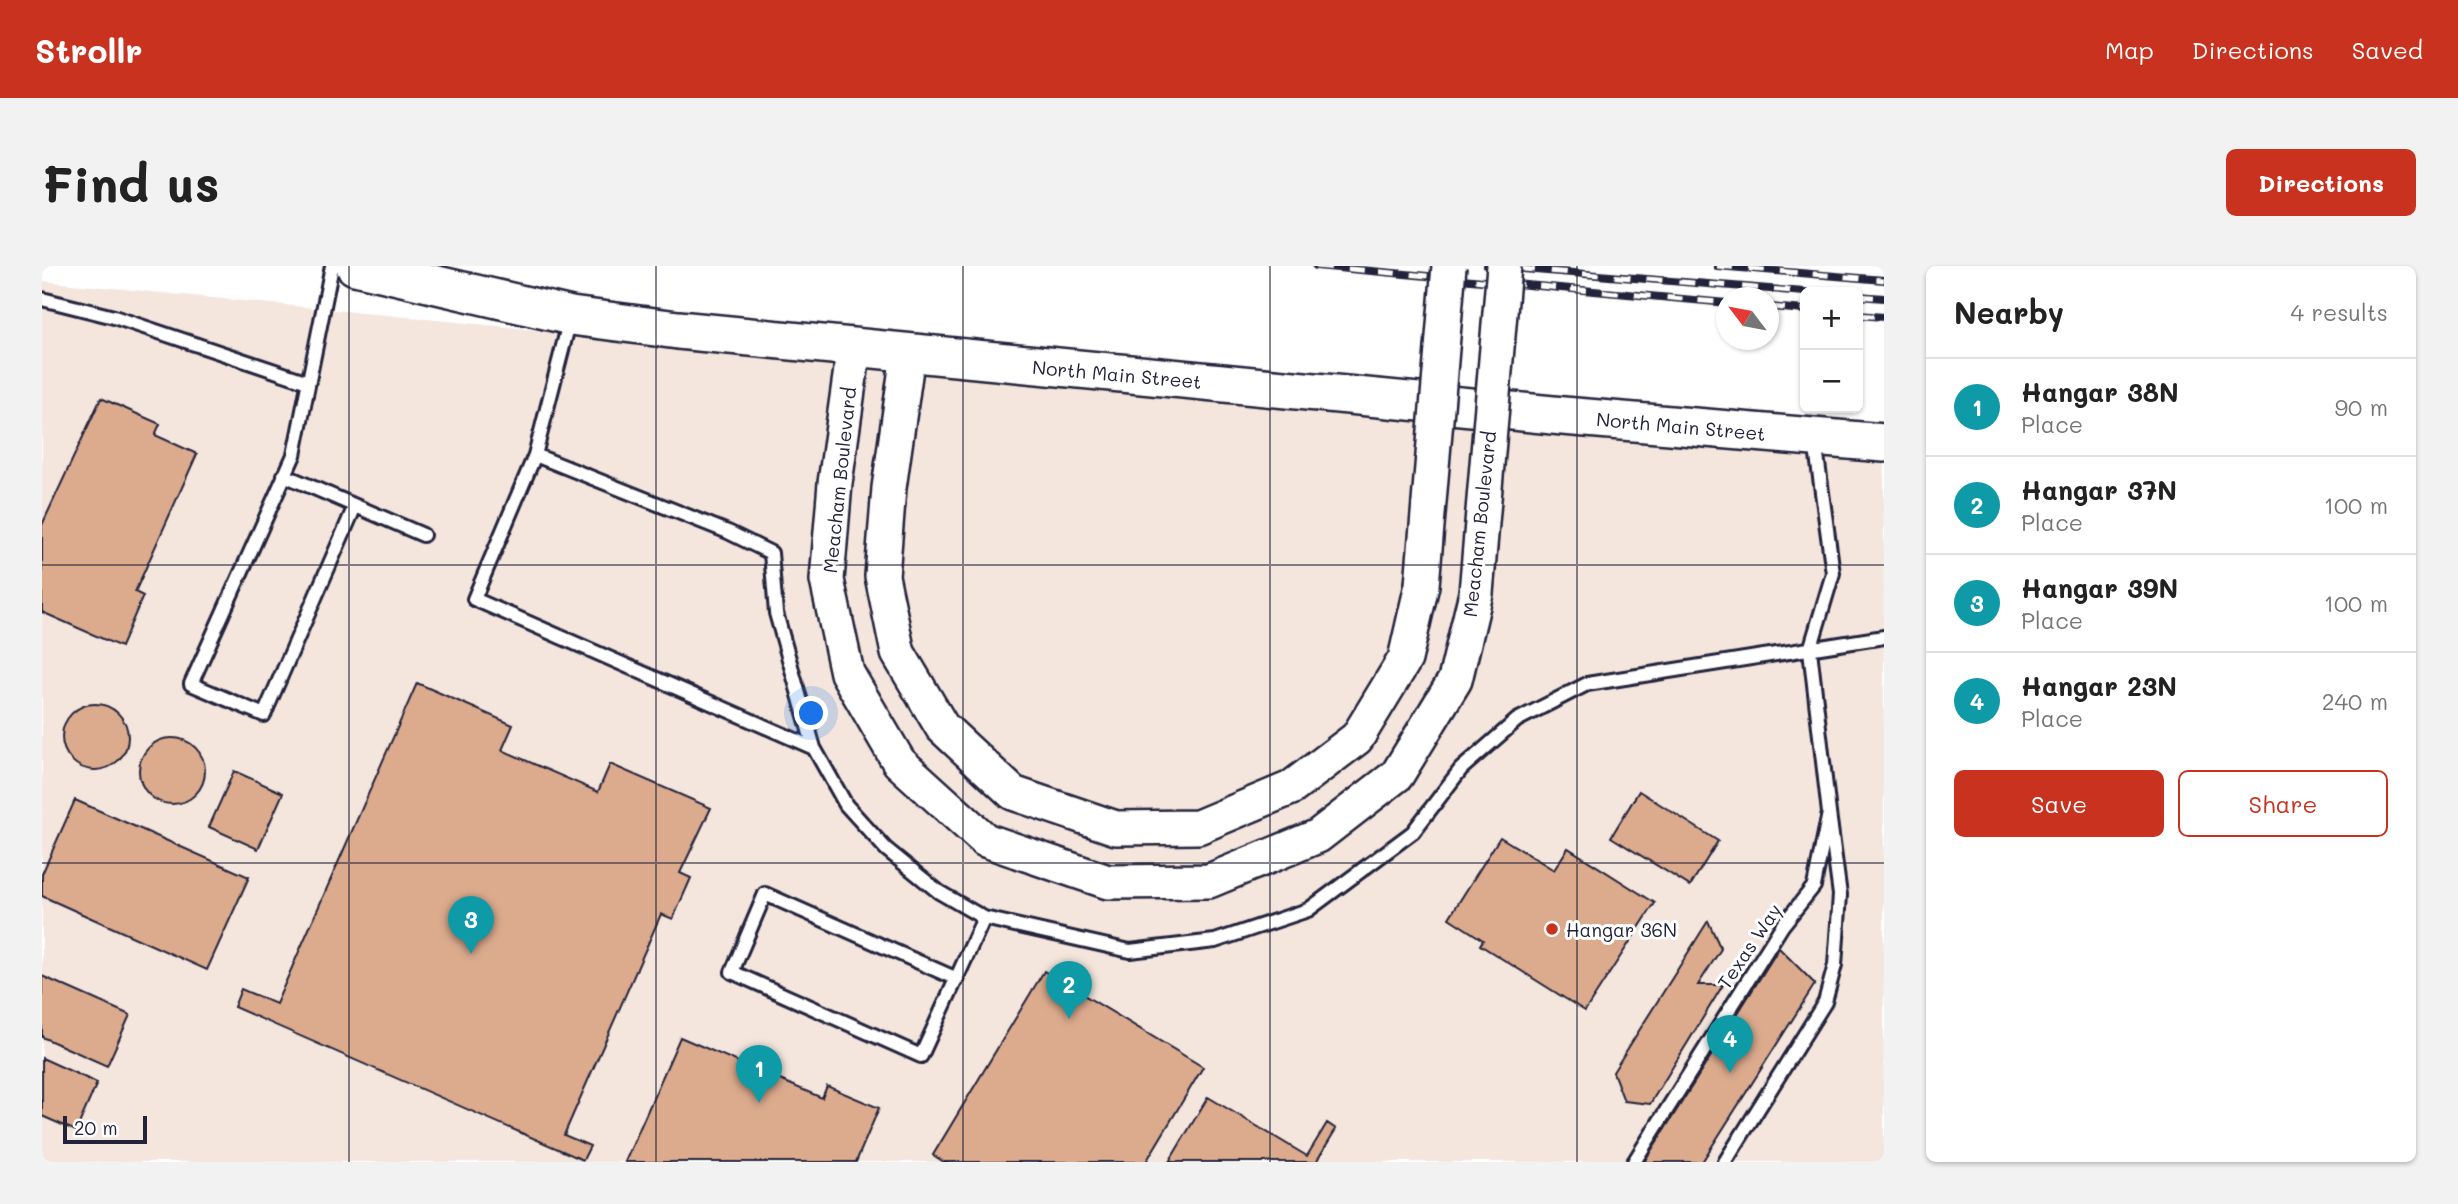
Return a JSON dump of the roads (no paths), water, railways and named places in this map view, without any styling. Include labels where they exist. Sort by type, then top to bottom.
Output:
[{"type":"main road","name":"North Main Street","points":[[355,266],[571,316],[908,354],[1884,443]]},
{"type":"main road","points":[[908,354],[889,488],[882,576],[898,653],[942,727],[1013,793],[1116,828],[1198,827],[1291,788],[1357,738],[1405,659],[1422,585],[1449,266]]},
{"type":"main road","name":"Meacham Boulevard","points":[[854,348],[835,483],[827,580],[847,673],[899,762],[985,840],[1108,882],[1209,881],[1318,836],[1397,775],[1455,680],[1476,593],[1504,266]]},
{"type":"lane","points":[[332,266],[294,455],[191,684],[264,715],[355,506]]},
{"type":"lane","points":[[42,299],[97,311],[308,382]]},
{"type":"lane","points":[[571,316],[535,454],[474,599],[814,748]]},
{"type":"lane","name":"Texas Way","points":[[1725,1162],[1825,1002],[1835,965],[1840,895],[1810,650],[1833,573],[1814,437]]},
{"type":"lane","points":[[535,454],[728,532],[771,553],[776,613],[814,748],[846,805],[886,849],[939,892],[984,918],[1130,951],[1214,941],[1308,910],[1413,832],[1461,769],[1517,720],[1587,684],[1884,637]]},
{"type":"lane","points":[[284,475],[423,535]]},
{"type":"lane","name":"Texas Way","points":[[1634,1162],[1782,926],[1814,886],[1829,813]]},
{"type":"lane","points":[[957,979],[765,894],[732,972],[921,1056],[957,979],[984,918]]},
{"type":"railway","points":[[1316,266],[1716,302]]},
{"type":"railway","points":[[1487,266],[1800,292]]},
{"type":"railway","points":[[1717,266],[1884,280]]},
{"type":"railway","points":[[1863,296],[1884,298]]},
{"type":"railway","points":[[1779,308],[1800,310]]},
{"type":"railway","points":[[1863,315],[1884,317]]},
{"type":"place","name":"Hangar 36N","points":[[1552,929]]},
{"type":"place","name":"Hangar 39N","points":[[471,954]]},
{"type":"place","name":"Hangar 37N","points":[[1069,1019]]},
{"type":"place","name":"Hangar 23N","points":[[1730,1073]]},
{"type":"place","name":"Hangar 38N","points":[[759,1103]]}]
